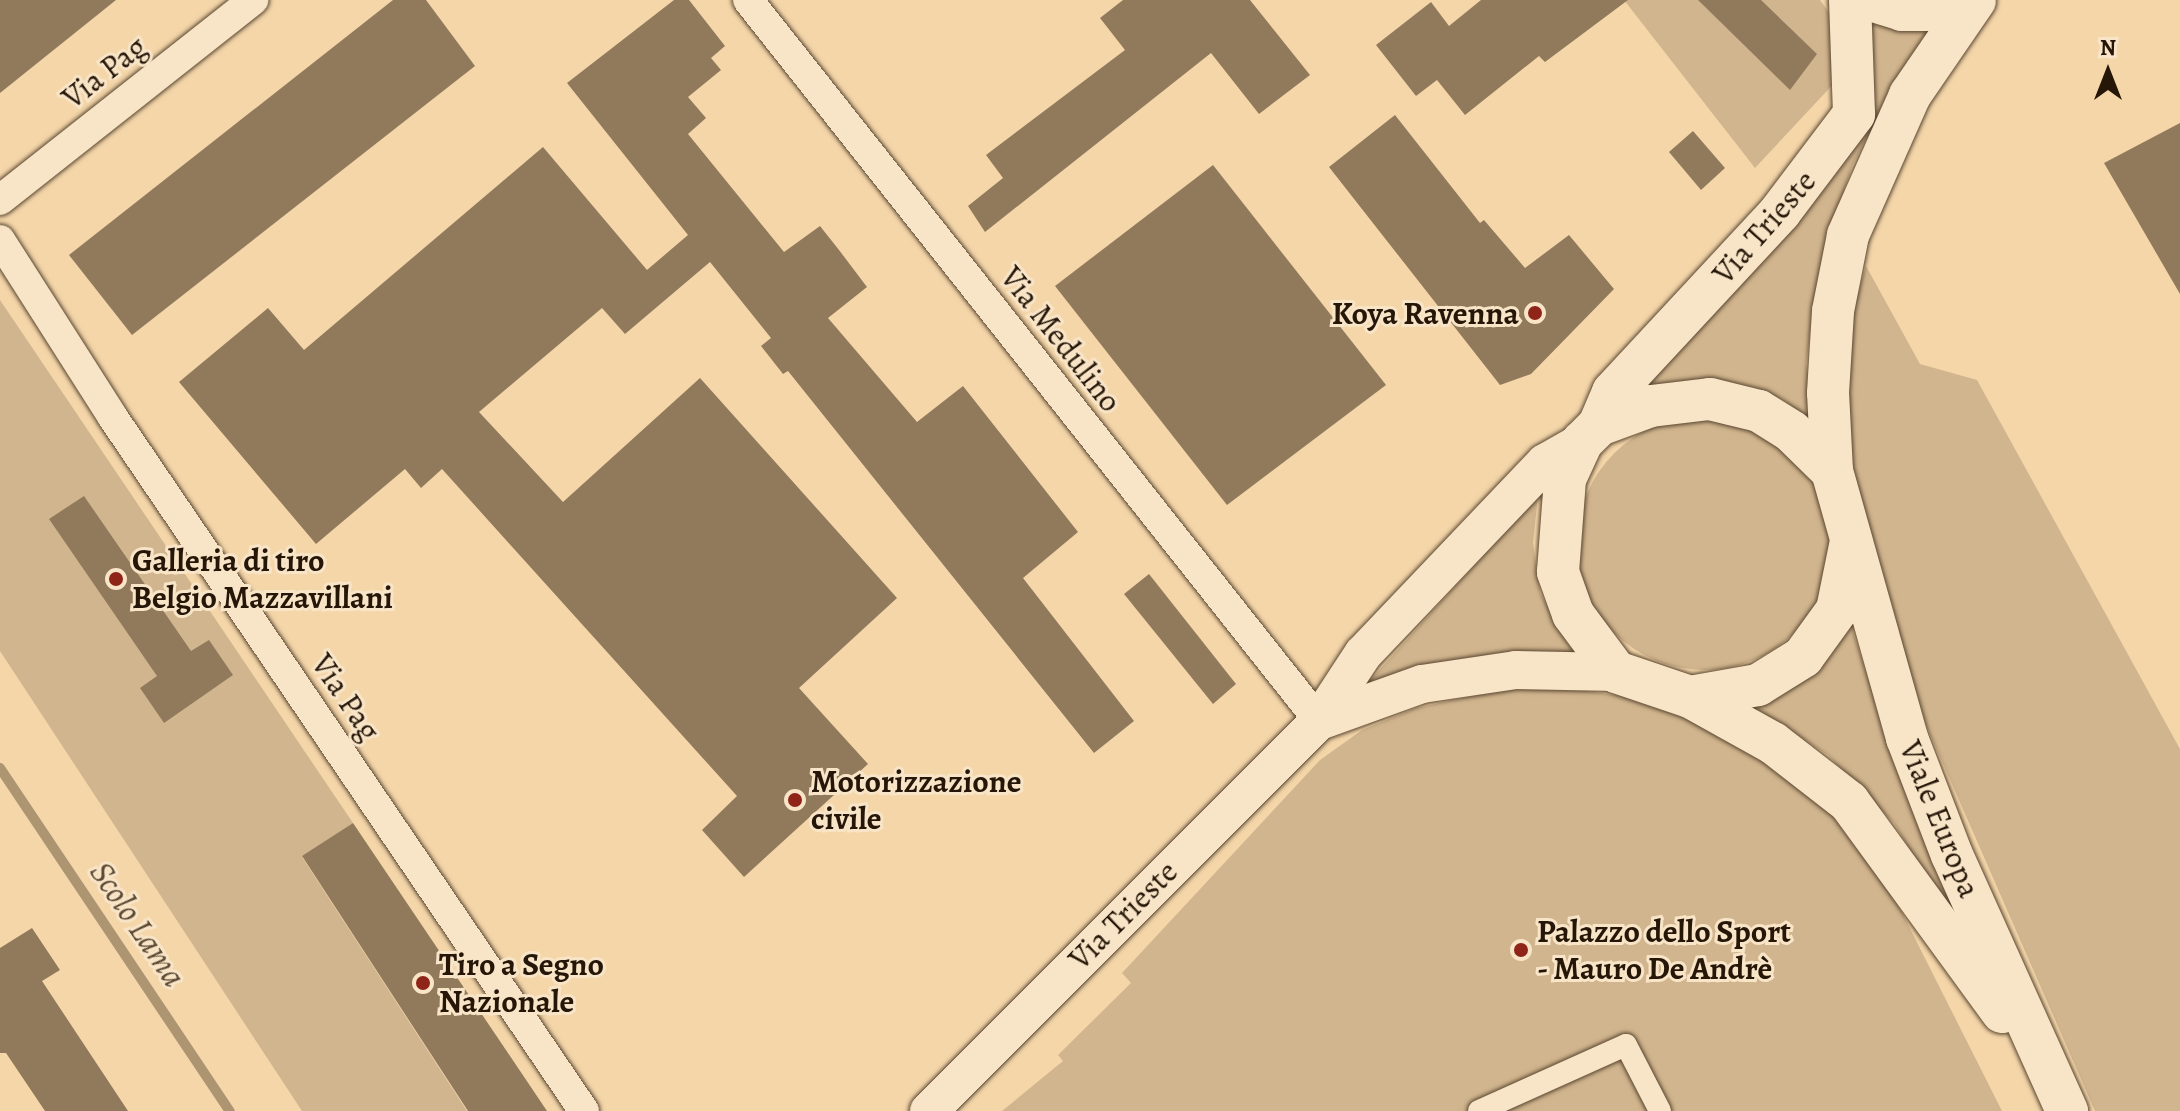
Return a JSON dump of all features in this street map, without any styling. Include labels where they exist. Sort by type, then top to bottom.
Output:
[{"type":"main road","name":"Via Trieste","points":[[1590,433],[1613,392],[1780,212],[1854,114],[1850,0]]},
{"type":"main road","points":[[1870,0],[1902,10],[1932,10],[1962,0]]},
{"type":"main road","name":"Via Trieste","points":[[1851,541],[1832,471],[1828,393],[1833,311],[1848,235],[1910,95],[1975,0]]},
{"type":"main road","points":[[1616,672],[1573,614],[1558,572],[1565,479],[1590,433],[1651,406],[1710,399],[1759,411],[1792,432],[1832,471]]},
{"type":"main road","points":[[1690,697],[1758,685],[1803,657],[1837,610],[1851,541]]},
{"type":"main road","name":"Viale Europa","points":[[1851,541],[1907,738],[1952,855],[2061,1100]]},
{"type":"main road","name":"Viale Europa","points":[[1616,672],[1690,697],[1773,743],[1849,802],[2061,1100]]},
{"type":"street","name":"Via Pag","points":[[0,200],[253,0]]},
{"type":"street","name":"Via Medulino","points":[[748,0],[1319,721]]},
{"type":"street","name":"Via Pag","points":[[0,240],[112,416],[584,1111]]},
{"type":"street","name":"Via Trieste","points":[[929,1111],[1319,721],[1363,654],[1545,463],[1590,433]]},
{"type":"street","name":"Via Trieste","points":[[1319,721],[1422,684],[1516,670],[1616,672]]},
{"type":"street","points":[[1479,1111],[1626,1045],[1660,1111]]},
{"type":"shaded area","points":[[1624,0],[1820,0],[1830,14],[1838,79],[1755,168]]},
{"type":"shaded area","points":[[1939,20],[1879,113],[1852,166],[1830,232],[1815,294],[1806,364],[1817,426],[1782,399],[1752,387],[1719,384],[1637,395],[1809,204],[1866,23],[1896,28]]},
{"type":"shaded area","points":[[1866,266],[1920,364],[1977,380],[2180,749],[2180,1111],[2095,1111],[1924,720],[1872,553],[1854,471],[1846,403],[1849,324]]},
{"type":"shaded area","points":[[0,300],[353,823],[302,857],[467,1111],[302,1111],[0,651]]},
{"type":"shaded area","points":[[1692,416],[1716,416],[1753,425],[1775,437],[1794,453],[1810,472],[1822,494],[1829,518],[1829,568],[1822,592],[1810,614],[1794,633],[1775,649],[1753,661],[1716,670],[1692,670],[1655,661],[1633,649],[1606,624],[1582,580],[1577,555],[1577,531],[1586,494],[1598,472],[1623,445],[1667,421]]},
{"type":"shaded area","points":[[1538,495],[1533,543],[1540,593],[1573,652],[1508,652],[1366,685]]},
{"type":"shaded area","points":[[1848,617],[1888,739],[1964,914],[1952,918],[1894,823],[1828,755],[1752,706]]},
{"type":"shaded area","name":"Palazzo dello Sport - Mauro De Andrè","points":[[1505,689],[1586,691],[1657,701],[1800,780],[1849,829],[1882,873],[2002,1111],[1002,1111],[1063,1061],[1058,1055],[1131,983],[1122,973],[1320,760],[1362,730],[1417,708]]},
{"type":"building","points":[[0,0],[116,0],[0,93]]},
{"type":"building","points":[[393,0],[426,0],[475,66],[132,335],[69,255]]},
{"type":"building","points":[[674,0],[689,0],[725,46],[711,58],[721,70],[688,97],[706,118],[688,134],[784,252],[820,226],[867,287],[828,318],[917,422],[963,386],[1078,532],[1023,578],[1134,721],[1094,753],[788,371],[783,374],[761,346],[771,338],[710,262],[625,334],[602,308],[479,412],[563,502],[700,378],[897,598],[799,688],[868,764],[744,877],[702,830],[737,796],[442,469],[421,488],[405,469],[316,544],[179,382],[268,308],[304,350],[543,147],[647,270],[688,235],[567,83]]},
{"type":"building","points":[[1123,0],[1250,0],[1310,75],[1259,114],[1211,53],[985,232],[968,206],[1003,178],[986,155],[1125,50],[1100,18]]},
{"type":"building","points":[[1481,0],[1628,0],[1545,62],[1539,56],[1465,115],[1437,80],[1416,96],[1376,45],[1431,2],[1449,26]]},
{"type":"building","points":[[1698,0],[1761,0],[1817,54],[1790,90]]},
{"type":"building","points":[[1395,115],[1480,223],[1484,220],[1525,268],[1569,235],[1614,289],[1531,374],[1500,385],[1329,167]]},
{"type":"building","points":[[2180,123],[2180,294],[2104,163]]},
{"type":"building","points":[[1693,131],[1725,168],[1701,190],[1669,152]]},
{"type":"building","points":[[1213,165],[1386,385],[1227,505],[1055,286]]},
{"type":"building","name":"Galleria di tiro Belgio Mazzavillani","points":[[84,496],[191,651],[209,640],[233,675],[164,723],[140,688],[157,676],[49,519]]},
{"type":"building","points":[[1149,574],[1236,684],[1213,704],[1124,594]]},
{"type":"building","name":"Tiro a Segno Nazionale","points":[[353,823],[547,1111],[468,1111],[302,856]]},
{"type":"building","points":[[32,928],[60,970],[42,981],[128,1111],[45,1111],[6,1053],[0,1053],[0,948]]},
{"type":"waterway","name":"Scolo Lama","points":[[0,768],[230,1111]]},
{"type":"place","name":"Koya Ravenna","points":[[1535,313]]},
{"type":"place","name":"Galleria di tiro Belgio Mazzavillani","points":[[116,579]]},
{"type":"place","name":"Motorizzazione civile","points":[[795,800]]},
{"type":"place","name":"Palazzo dello Sport - Mauro De Andrè","points":[[1521,950]]},
{"type":"place","name":"Tiro a Segno Nazionale","points":[[423,983]]}]
